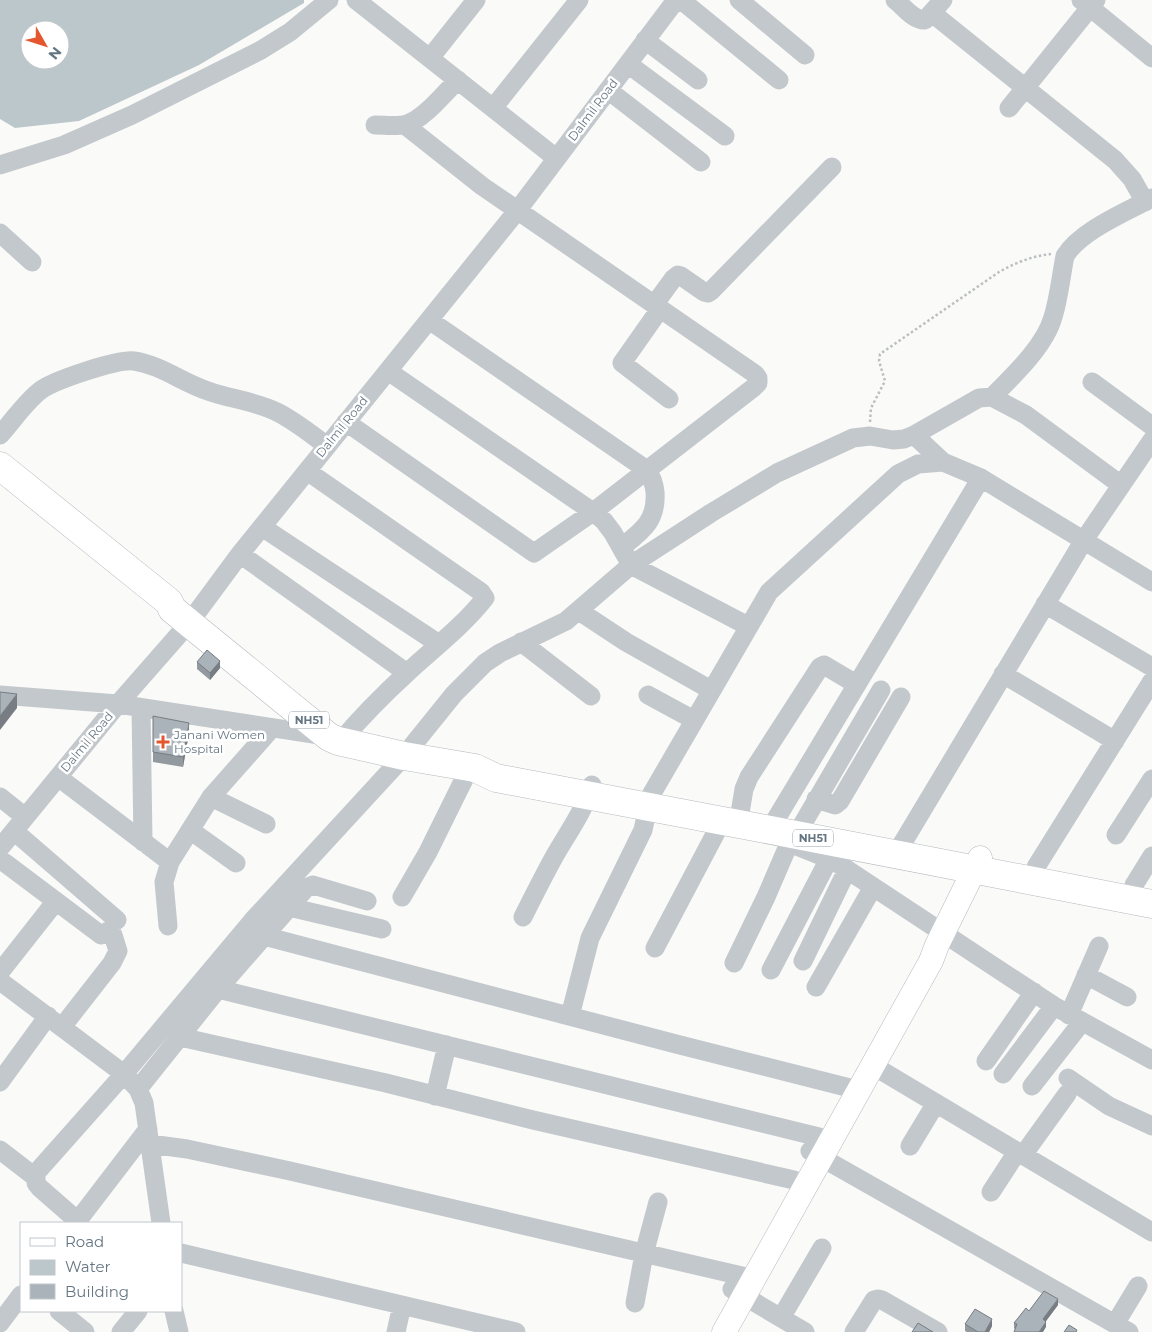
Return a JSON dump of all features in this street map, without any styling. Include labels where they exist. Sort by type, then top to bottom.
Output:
[{"type":"highway","name":"NH51","points":[[2,475],[125,573],[169,602],[181,616],[335,739],[404,756],[473,768],[496,778],[590,789],[898,850],[977,864],[1147,889]]},
{"type":"highway","name":"NH51","points":[[977,864],[1036,867],[1147,889]]},
{"type":"main road","points":[[853,1088],[872,1065],[931,961],[940,938],[977,864]]},
{"type":"main road","points":[[708,1332],[743,1285],[920,963],[940,938]]},
{"type":"main road","points":[[724,1332],[743,1285],[794,1180],[817,1148]]},
{"type":"street","points":[[0,165],[64,144],[141,110],[268,46],[290,32],[329,0]]},
{"type":"street","points":[[356,0],[556,158]]},
{"type":"street","points":[[430,58],[476,0]]},
{"type":"street","points":[[492,108],[579,0]]},
{"type":"street","name":"Dalmil Road","points":[[0,848],[118,704],[181,616],[240,554],[516,211],[676,0]]},
{"type":"street","points":[[681,0],[780,80]]},
{"type":"street","points":[[739,0],[805,54]]},
{"type":"street","points":[[895,0],[917,19],[925,20],[938,7],[1025,88],[1123,168],[1148,200],[1083,236],[1070,247],[1065,256],[1055,311],[1048,332],[1020,369],[992,397]]},
{"type":"street","points":[[1009,108],[1089,2],[1152,58]]},
{"type":"street","points":[[645,40],[698,80]]},
{"type":"street","points":[[628,64],[725,136]]},
{"type":"street","points":[[375,125],[405,125],[422,115],[458,80]]},
{"type":"street","points":[[608,90],[701,162]]},
{"type":"street","points":[[346,422],[534,553],[593,512],[758,383],[758,378],[755,374],[516,211],[405,125]]},
{"type":"street","points":[[670,398],[622,364],[673,279],[678,275],[706,293],[710,291],[832,167]]},
{"type":"street","points":[[0,233],[32,262]]},
{"type":"street","points":[[429,320],[647,470],[652,477],[654,485],[656,507],[640,532],[622,547]]},
{"type":"street","points":[[0,436],[29,402],[52,383],[121,361],[135,361],[159,369],[210,392],[257,404],[277,412],[327,446]]},
{"type":"street","points":[[388,371],[593,512],[604,521],[622,547],[631,565],[748,626]]},
{"type":"street","points":[[1092,382],[1152,426]]},
{"type":"street","points":[[77,1222],[40,1188],[36,1183],[36,1173],[124,1074],[253,920],[404,756],[454,694],[472,675],[500,653],[566,621],[631,565],[711,512],[777,473],[853,438],[870,436],[893,440],[904,439],[979,398],[992,397],[1026,415],[1121,485]]},
{"type":"street","points":[[914,435],[943,462],[981,478],[1084,540],[1149,574]]},
{"type":"street","points":[[898,850],[1084,540],[1152,440]]},
{"type":"street","points":[[570,1016],[590,938],[643,830],[649,801],[711,690],[769,592],[898,474],[918,464],[943,462]]},
{"type":"street","points":[[0,695],[118,704],[335,739],[439,644],[485,598],[484,595],[307,471]]},
{"type":"street","points":[[734,962],[766,898],[791,829],[856,684],[981,478]]},
{"type":"street","points":[[262,527],[439,644]]},
{"type":"street","points":[[240,554],[407,673]]},
{"type":"street","points":[[1045,604],[1152,666]]},
{"type":"street","points":[[579,611],[626,642],[711,690]]},
{"type":"street","points":[[521,642],[591,696]]},
{"type":"street","points":[[655,948],[731,817],[749,777],[820,667],[824,665],[856,684]]},
{"type":"street","points":[[1003,674],[1115,741]]},
{"type":"street","points":[[1036,867],[1152,681]]},
{"type":"street","points":[[791,829],[816,799],[881,690]]},
{"type":"street","points":[[648,695],[694,720]]},
{"type":"street","points":[[816,799],[834,805],[840,802],[901,696]]},
{"type":"street","points":[[141,708],[143,842]]},
{"type":"street","points":[[168,926],[164,882],[170,862],[211,797],[272,728]]},
{"type":"street","points":[[402,897],[473,768]]},
{"type":"street","points":[[58,777],[170,862]]},
{"type":"street","points":[[1116,835],[1152,779]]},
{"type":"street","points":[[523,917],[590,789]]},
{"type":"street","points":[[0,797],[19,824],[108,928],[113,935],[118,951],[112,963],[0,1082]]},
{"type":"street","points":[[211,797],[266,824]]},
{"type":"street","points":[[791,829],[829,859],[873,887],[940,938],[1034,992],[1068,1014],[1152,1060]]},
{"type":"street","points":[[190,830],[236,863]]},
{"type":"street","points":[[1147,889],[1152,856]]},
{"type":"street","points":[[0,859],[56,901],[108,928]]},
{"type":"street","points":[[771,970],[829,859]]},
{"type":"street","points":[[803,961],[848,870]]},
{"type":"street","points":[[138,1089],[218,989],[306,888],[313,885],[367,900]]},
{"type":"street","points":[[816,987],[873,887]]},
{"type":"street","points":[[0,972],[56,901]]},
{"type":"street","points":[[289,907],[382,929]]},
{"type":"street","points":[[264,936],[853,1088]]},
{"type":"street","points":[[1032,1086],[1099,946]]},
{"type":"street","points":[[1086,975],[1127,998]]},
{"type":"street","points":[[0,981],[124,1074],[138,1089],[144,1103],[161,1222]]},
{"type":"street","points":[[218,989],[447,1046],[817,1148],[1122,1328],[1138,1286]]},
{"type":"street","points":[[986,1061],[1034,992]]},
{"type":"street","points":[[1003,1074],[1068,1014]]},
{"type":"street","points":[[180,1038],[794,1180]]},
{"type":"street","points":[[435,1096],[447,1046]]},
{"type":"street","points":[[872,1065],[1152,1232]]},
{"type":"street","points":[[991,1192],[1067,1086],[1152,1126]]},
{"type":"street","points":[[910,1146],[936,1103]]},
{"type":"street","points":[[79,1222],[149,1136]]},
{"type":"street","points":[[149,1136],[187,1150],[290,1171],[644,1254],[743,1285],[781,1318],[805,1332]]},
{"type":"street","points":[[0,1150],[35,1177]]},
{"type":"street","points":[[635,1303],[644,1254],[658,1202]]},
{"type":"street","points":[[781,1318],[822,1248]]},
{"type":"street","points":[[182,1253],[516,1332]]},
{"type":"street","points":[[0,1323],[20,1296]]},
{"type":"street","points":[[854,1332],[874,1300],[878,1299],[938,1332]]},
{"type":"street","points":[[396,1332],[402,1305]]},
{"type":"street","points":[[60,1312],[84,1332]]},
{"type":"street","points":[[121,1332],[137,1312]]},
{"type":"street","points":[[174,1312],[179,1332]]},
{"type":"path","points":[[870,436],[871,408],[885,381],[878,361],[880,354],[945,308],[1014,264],[1050,254],[1065,256]]},
{"type":"water","points":[[0,0],[304,0],[304,3],[199,65],[79,121],[15,128],[0,119]]},
{"type":"building","points":[[207,650],[220,661],[210,673],[197,662]]},
{"type":"building","points":[[0,692],[17,694],[0,716]]},
{"type":"building","points":[[153,716],[189,723],[183,757],[153,752]]},
{"type":"building","points":[[1044,1291],[1058,1299],[1043,1319],[1046,1322],[1039,1332],[1014,1332],[1017,1324],[1014,1323],[1026,1308],[1029,1311]]},
{"type":"building","points":[[975,1309],[992,1319],[985,1332],[978,1332],[965,1324]]},
{"type":"building","points":[[918,1323],[933,1332],[912,1332]]},
{"type":"building","points":[[1069,1325],[1077,1330],[1076,1332],[1064,1332]]},
{"type":"place","name":"Janani Women Hospital","points":[[163,742]]}]
